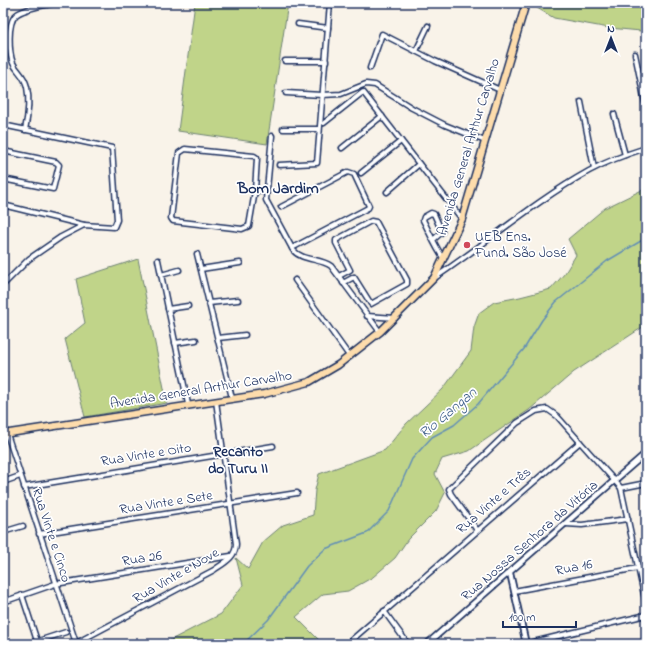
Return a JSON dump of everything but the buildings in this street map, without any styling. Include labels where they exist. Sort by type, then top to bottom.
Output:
[{"type":"main road","name":"Avenida General Arthur Carvalho","points":[[5,434],[188,404],[264,394],[309,382],[322,376],[350,357],[395,318],[434,278],[444,259],[462,219],[526,3]]},
{"type":"street","points":[[25,130],[28,105],[27,87],[22,73],[13,64],[9,41],[14,16],[21,12],[54,3]]},
{"type":"street","points":[[279,165],[317,163],[318,129],[326,60],[330,3]]},
{"type":"street","points":[[298,24],[328,28]]},
{"type":"street","points":[[416,51],[428,26]]},
{"type":"street","points":[[370,68],[382,34],[500,90]]},
{"type":"street","points":[[3,45],[9,41]]},
{"type":"street","points":[[635,54],[646,107]]},
{"type":"street","points":[[284,61],[326,60]]},
{"type":"street","points":[[286,93],[322,95],[346,92],[366,84],[375,85],[432,118],[485,141]]},
{"type":"street","points":[[324,123],[363,92],[462,219]]},
{"type":"street","points":[[581,102],[594,168]]},
{"type":"street","points":[[614,114],[624,155]]},
{"type":"street","points":[[342,148],[382,116]]},
{"type":"street","points":[[3,125],[112,148],[116,226],[84,225],[3,205]]},
{"type":"street","points":[[283,129],[318,129]]},
{"type":"street","points":[[272,136],[266,200],[292,248],[299,256],[329,265],[339,276],[380,332]]},
{"type":"street","points":[[361,173],[401,141]]},
{"type":"street","points":[[434,278],[545,200],[594,168],[624,155],[646,148]]},
{"type":"street","points":[[185,150],[254,156],[258,161],[255,191],[250,224],[246,228],[175,222],[171,218],[179,153],[185,150]]},
{"type":"street","points":[[3,151],[58,163],[59,166],[53,189],[3,179]]},
{"type":"street","points":[[387,192],[419,164]]},
{"type":"street","points":[[281,207],[348,172],[354,174],[369,206],[368,208],[292,248]]},
{"type":"street","points":[[255,191],[266,192]]},
{"type":"street","points":[[433,240],[442,232],[434,214],[431,213],[423,218],[433,240],[444,259]]},
{"type":"street","points":[[371,221],[375,221],[407,280],[407,284],[371,304],[354,277],[336,243],[336,240],[371,221]]},
{"type":"street","points":[[3,286],[20,267],[44,248],[84,225]]},
{"type":"street","points":[[197,254],[232,398]]},
{"type":"street","points":[[158,260],[188,404]]},
{"type":"street","points":[[201,269],[240,263]]},
{"type":"street","points":[[161,275],[179,270]]},
{"type":"street","points":[[339,276],[350,270]]},
{"type":"street","points":[[343,283],[354,277]]},
{"type":"street","points":[[295,280],[350,357]]},
{"type":"street","points":[[209,303],[238,300]]},
{"type":"street","points":[[168,309],[188,306]]},
{"type":"street","points":[[367,316],[395,318]]},
{"type":"street","points":[[218,338],[245,335]]},
{"type":"street","points":[[175,343],[196,340]]},
{"type":"street","name":"Rua Vinte e Nove","points":[[76,643],[214,570],[234,554],[236,544],[222,453],[216,400]]},
{"type":"street","points":[[477,530],[449,489],[517,423],[536,411],[548,409],[557,416],[621,488],[646,604]]},
{"type":"street","name":"Rua Vinte e Cinco","points":[[5,434],[24,486],[55,584],[76,643]]},
{"type":"street","name":"Rua Vinte e Três","points":[[347,644],[580,442]]},
{"type":"street","name":"Rua Vinte e Oito","points":[[24,486],[273,446]]},
{"type":"street","name":"Rua Nossa Senhora da Vitória","points":[[427,644],[646,453]]},
{"type":"street","points":[[3,482],[20,476]]},
{"type":"street","points":[[621,488],[646,483]]},
{"type":"street","name":"Rua Vinte e Sete","points":[[39,534],[297,493]]},
{"type":"street","points":[[566,524],[582,525],[628,519]]},
{"type":"street","points":[[3,532],[24,526]]},
{"type":"street","name":"Rua 26","points":[[3,602],[55,584],[232,556]]},
{"type":"street","name":"Rua 16","points":[[514,591],[638,568]]},
{"type":"street","points":[[510,573],[525,644],[646,615]]},
{"type":"street","points":[[22,595],[38,643]]},
{"type":"street","points":[[384,611],[408,644]]},
{"type":"street","points":[[29,644],[38,643],[66,632]]},
{"type":"green space","points":[[195,3],[288,3],[267,144],[178,131]]},
{"type":"green space","points":[[532,3],[646,3],[646,27],[641,31],[609,28],[554,18],[532,5]]},
{"type":"green space","points":[[646,188],[646,325],[574,372],[529,410],[469,451],[442,459],[435,474],[445,493],[436,511],[408,539],[395,558],[373,577],[348,591],[323,594],[296,617],[323,644],[163,644],[221,614],[243,585],[236,558],[248,569],[263,542],[283,525],[313,515],[315,490],[319,474],[385,450],[406,424],[443,389],[471,351],[474,327],[479,313],[494,302],[551,289],[565,273],[576,255],[568,239],[605,208]]},
{"type":"green space","points":[[138,259],[167,403],[85,417],[65,339],[85,323],[76,279]]},
{"type":"waterway","name":"Rio Gangan","points":[[243,644],[268,620],[307,566],[325,549],[367,533],[389,511],[412,459],[432,437],[454,425],[478,404],[524,349],[542,320],[556,302],[607,261],[646,238]]},
{"type":"place","name":"UEB Ens. Fund. São José","points":[[467,245]]},
{"type":"district","name":"Bom Jardim","points":[[278,189]]},
{"type":"district","name":"Recanto do Turu II","points":[[238,460]]}]
